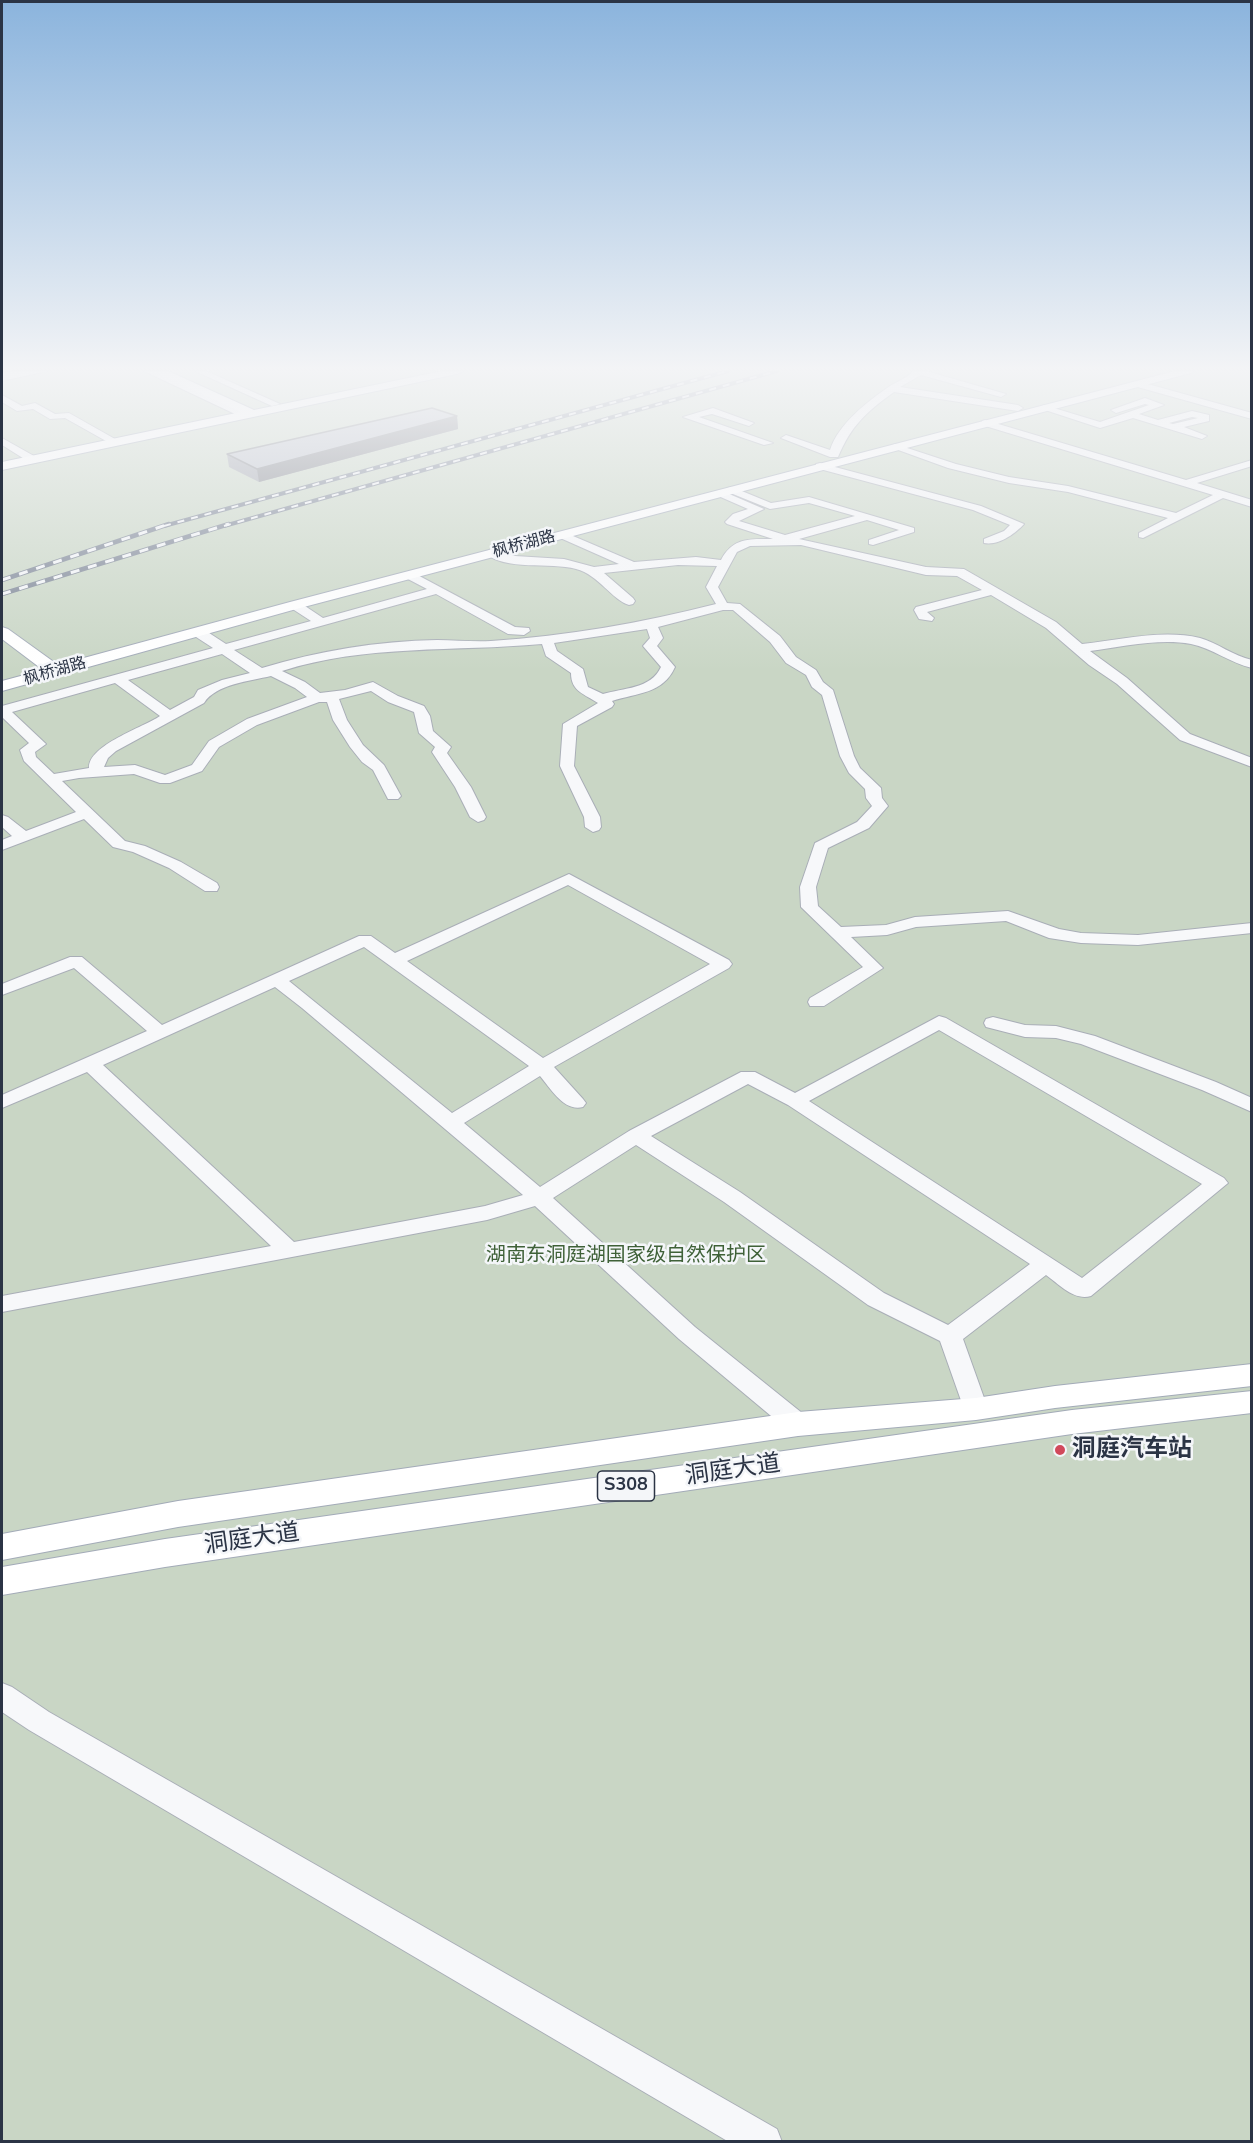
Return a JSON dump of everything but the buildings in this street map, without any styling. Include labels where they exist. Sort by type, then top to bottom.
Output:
[{"type":"main road","name":"枫桥湖路","points":[[2,686],[51,668],[775,471]]},
{"type":"main road","name":"枫桥湖路","points":[[2,678],[198,632],[801,471]]},
{"type":"main road","points":[[2,633],[51,668]]},
{"type":"main road","points":[[2,648],[30,670]]},
{"type":"main road","name":"洞庭大道","points":[[2,1547],[178,1514],[798,1424],[976,1409],[1055,1397],[1251,1375]]},
{"type":"main road","name":"洞庭大道","points":[[2,1581],[188,1549],[1072,1422],[1251,1402]]},
{"type":"street","points":[[839,471],[978,508],[1018,524],[1008,532],[987,541]]},
{"type":"street","points":[[975,471],[1009,480],[1068,489],[1178,518]]},
{"type":"street","points":[[1147,471],[1251,504]]},
{"type":"street","points":[[1187,483],[1227,471]]},
{"type":"street","points":[[726,491],[773,505]]},
{"type":"street","points":[[726,491],[758,509]]},
{"type":"street","points":[[1143,536],[1222,494]]},
{"type":"street","points":[[867,516],[785,539],[731,522],[737,516],[758,509],[809,500],[867,516],[910,530],[873,542]]},
{"type":"street","points":[[562,535],[634,567]]},
{"type":"street","points":[[723,606],[712,587],[732,550],[748,543],[801,542],[926,571],[960,572],[1051,625],[1094,662],[1122,681],[1185,737],[1251,763]]},
{"type":"street","points":[[491,554],[505,560],[563,562],[592,571],[629,601]]},
{"type":"street","points":[[592,571],[714,561],[724,564]]},
{"type":"street","points":[[410,575],[513,631],[524,631]]},
{"type":"street","points":[[2,711],[438,590]]},
{"type":"street","points":[[928,618],[923,616],[920,610],[991,591]]},
{"type":"street","points":[[931,595],[950,602]]},
{"type":"street","points":[[295,605],[322,623]]},
{"type":"street","points":[[98,772],[96,764],[114,744],[158,725],[169,716],[199,700],[203,693],[305,660],[355,651],[435,644],[489,645],[547,640],[651,625],[723,606],[735,607],[776,639],[791,660],[811,673],[817,684],[828,693],[847,756],[854,770],[873,788],[874,798],[880,806],[863,825],[821,846],[815,859],[808,887],[810,907],[874,968],[817,1002]]},
{"type":"street","points":[[603,699],[619,693],[656,686],[665,677],[668,667],[650,646],[657,638],[651,625]]},
{"type":"street","points":[[198,632],[260,673],[279,673],[317,698],[332,698],[340,720],[357,747],[379,768],[393,796]]},
{"type":"street","points":[[547,640],[551,653],[578,672],[578,681],[583,690],[603,699],[607,704],[570,724],[568,734],[571,744],[566,757],[567,766],[592,817],[593,827]]},
{"type":"street","points":[[1079,648],[1148,641],[1192,640],[1236,662],[1251,664]]},
{"type":"street","points":[[118,679],[169,716]]},
{"type":"street","points":[[52,778],[135,769],[165,780],[197,768],[214,744],[252,722],[317,698],[347,694],[373,686],[393,699],[418,710],[423,716],[426,733],[444,747],[439,752],[463,787],[478,816]]},
{"type":"street","points":[[2,711],[39,744],[27,750],[30,758],[119,844],[140,849],[175,865],[211,887]]},
{"type":"street","points":[[2,845],[87,813]]},
{"type":"street","points":[[2,820],[24,837]]},
{"type":"street","points":[[394,960],[569,879],[723,964],[542,1066],[450,1123]]},
{"type":"street","points":[[836,932],[887,930],[915,922],[1008,915],[1055,934],[1082,938],[1138,940],[1251,928]]},
{"type":"street","points":[[2,1102],[278,981],[364,940],[542,1066],[576,1103]]},
{"type":"street","points":[[2,990],[76,962],[160,1033]]},
{"type":"street","points":[[278,981],[309,1004],[539,1197],[687,1333],[798,1424]]},
{"type":"street","points":[[2,1304],[487,1213],[539,1197],[636,1136],[748,1076],[795,1101],[1083,1290],[1217,1183],[939,1022],[795,1101]]},
{"type":"street","points":[[993,1023],[1025,1031],[1056,1032],[1088,1040],[1209,1086],[1251,1106]]},
{"type":"street","points":[[90,1064],[289,1250]]},
{"type":"street","points":[[636,1136],[732,1197],[876,1299],[950,1336],[976,1409]]},
{"type":"street","points":[[950,1336],[1046,1264]]},
{"type":"street","points":[[2,1696],[49,1727],[764,2142]]},
{"type":"green space","name":"湖南东洞庭湖国家级自然保护区","points":[[2,471],[1251,471],[1251,2141],[2,2142]]},
{"type":"railway","points":[[164,526],[364,471]]},
{"type":"railway","points":[[224,526],[420,471]]},
{"type":"railway","points":[[2,580],[169,524]]},
{"type":"railway","points":[[2,594],[229,524]]},
{"type":"place","name":"洞庭汽车站","points":[[1060,1450]]}]
